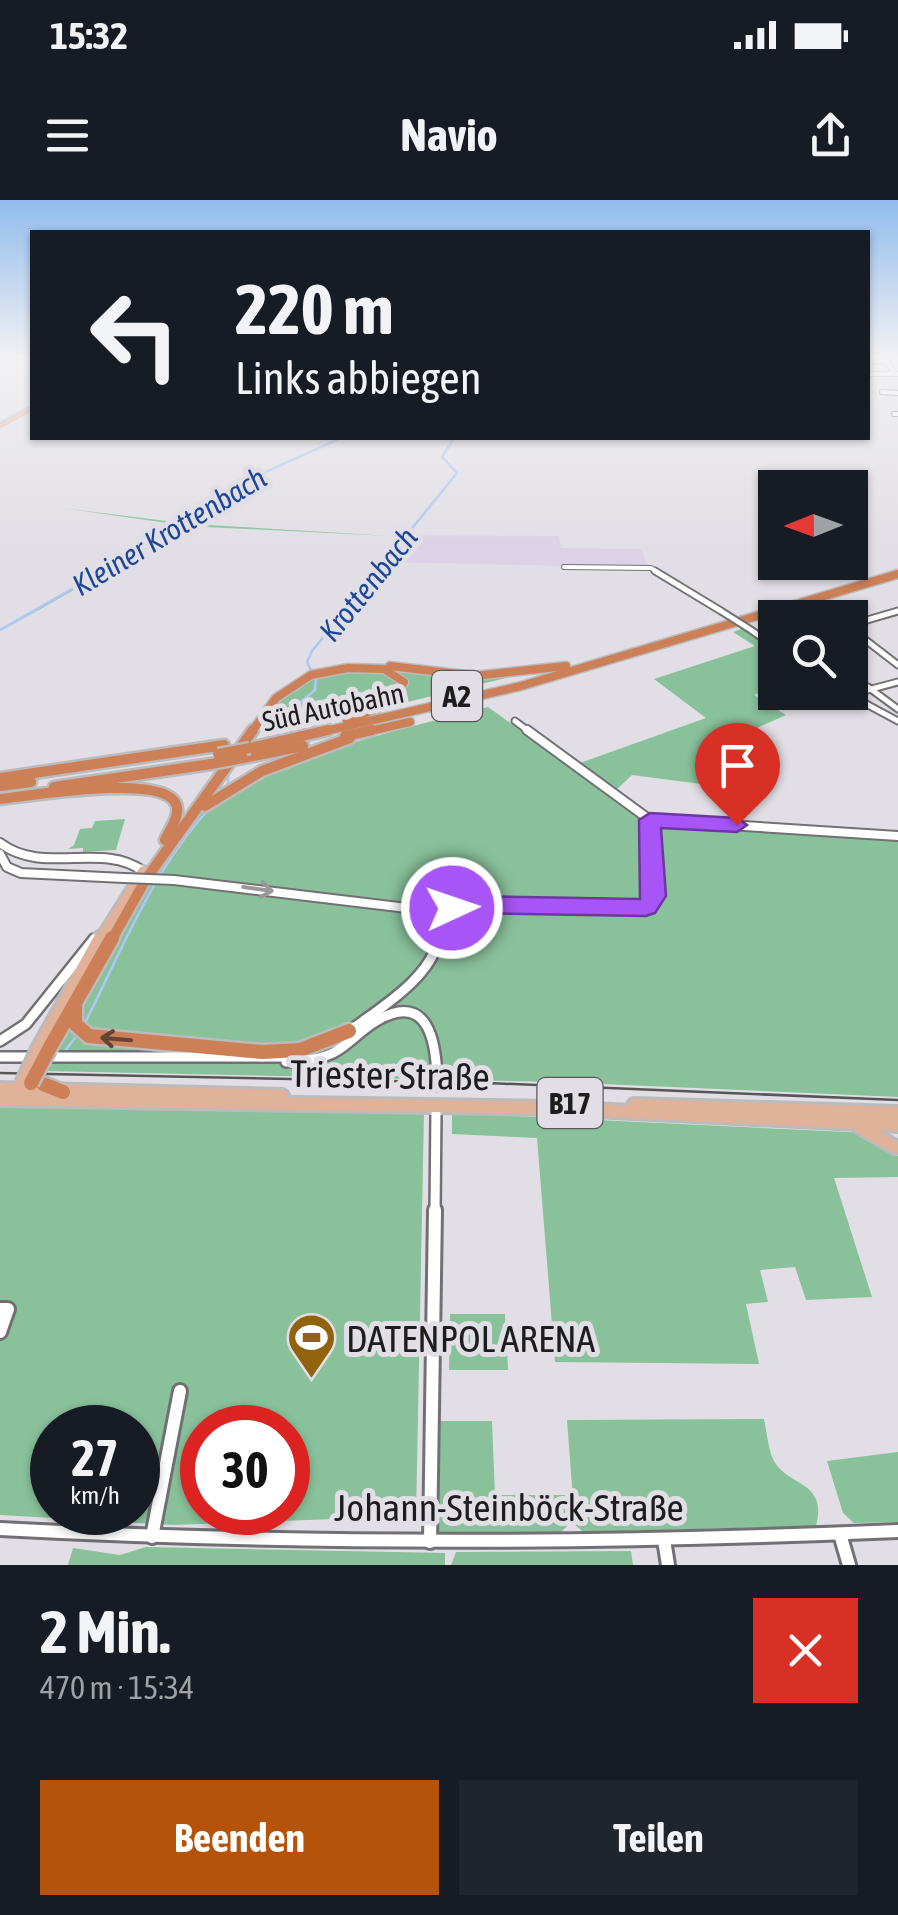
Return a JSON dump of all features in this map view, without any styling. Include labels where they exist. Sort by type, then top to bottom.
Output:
[{"type":"highway","name":"Süd Autobahn","points":[[0,786],[218,754],[434,708],[600,664],[898,571]]},
{"type":"highway","name":"Süd Autobahn","points":[[250,748],[566,666],[898,571]]},
{"type":"highway","points":[[63,1092],[21,1084],[172,837],[271,698],[304,676],[375,664],[474,676],[566,666]]},
{"type":"highway","points":[[142,872],[172,837],[235,784],[297,756],[370,732],[510,696],[600,664]]},
{"type":"highway","points":[[317,672],[374,668],[394,672],[404,682],[401,696],[347,721]]},
{"type":"highway","points":[[0,796],[250,748],[370,732]]},
{"type":"highway","name":"Süd Autobahn","points":[[0,778],[218,754]]},
{"type":"highway","points":[[0,796],[137,788],[163,792],[177,804],[172,837]]},
{"type":"highway","points":[[83,985],[73,1014],[75,1024],[81,1032],[99,1038],[262,1052],[300,1050],[349,1031]]},
{"type":"main road","points":[[44,1049],[116,912],[142,872]]},
{"type":"main road","name":"Triester Straße","points":[[0,1099],[21,1084],[894,1127]]},
{"type":"main road","name":"Triester Straße","points":[[63,1092],[423,1098],[894,1127]]},
{"type":"main road","points":[[849,1123],[873,1131],[894,1127]]},
{"type":"street","points":[[564,567],[651,568],[758,635]]},
{"type":"street","points":[[868,621],[898,612]]},
{"type":"street","points":[[888,615],[898,622]]},
{"type":"street","points":[[868,641],[898,665]]},
{"type":"street","points":[[868,687],[898,682]]},
{"type":"street","points":[[868,688],[898,708]]},
{"type":"street","points":[[868,706],[898,722]]},
{"type":"street","points":[[515,721],[650,820],[898,836]]},
{"type":"street","points":[[2,858],[13,870],[174,880],[430,912],[467,905],[651,906],[654,896],[650,820]]},
{"type":"street","points":[[0,843],[20,856],[70,863],[124,861],[137,864],[142,872]]},
{"type":"street","points":[[0,1041],[26,1024],[116,912]]},
{"type":"street","points":[[271,1060],[320,1050],[349,1031],[432,959],[441,933],[437,917],[430,912]]},
{"type":"street","points":[[0,1057],[305,1061],[328,1055],[382,1018],[410,1014],[428,1023],[435,1036],[437,1079]]},
{"type":"street","points":[[430,1542],[436,1111]]},
{"type":"street","points":[[0,1309],[8,1309],[0,1332]]},
{"type":"street","points":[[152,1537],[180,1391]]},
{"type":"street","name":"Johann-Steinböck-Straße","points":[[0,1529],[152,1537],[430,1542],[664,1540],[898,1531]]},
{"type":"street","points":[[840,1534],[849,1565]]},
{"type":"street","points":[[664,1540],[668,1565]]},
{"type":"shaded area","points":[[418,535],[559,536],[561,548],[641,549],[648,568],[388,562]]},
{"type":"green space","points":[[62,508],[183,523],[202,512],[192,524],[391,536],[186,526],[0,632],[181,525]]},
{"type":"green space","points":[[744,628],[758,637],[758,693],[754,695],[758,698],[758,710],[778,710],[786,715],[757,728],[722,726],[724,787],[632,775],[615,791],[577,764],[706,718],[654,679],[755,646],[733,632]]},
{"type":"green space","points":[[383,668],[438,675],[522,674],[383,708],[394,704],[407,686],[403,677]]},
{"type":"green space","points":[[370,669],[392,674],[401,682],[390,695],[356,713],[255,733],[280,702],[303,684],[331,674]]},
{"type":"green space","points":[[488,707],[649,822],[898,839],[898,1097],[556,1082],[44,1071],[143,888],[191,823],[215,800],[252,779],[328,751]]},
{"type":"green space","points":[[125,819],[116,850],[68,849],[74,845],[80,829],[92,828],[95,821]]},
{"type":"green space","points":[[0,1104],[424,1113],[416,1516],[310,1520],[310,1405],[180,1405],[180,1525],[160,1524],[160,1405],[30,1405],[30,1517],[0,1515]]},
{"type":"green space","points":[[452,1113],[868,1133],[898,1156],[898,1177],[834,1178],[872,1297],[806,1300],[795,1267],[760,1270],[768,1302],[746,1304],[759,1364],[555,1362],[537,1138],[452,1134]]},
{"type":"green space","points":[[450,1314],[505,1314],[508,1370],[449,1370]]},
{"type":"green space","points":[[764,1419],[773,1459],[816,1500],[816,1526],[583,1532],[575,1525],[567,1420]]},
{"type":"green space","points":[[436,1421],[492,1421],[495,1495],[566,1495],[567,1526],[560,1533],[443,1534],[436,1530]]},
{"type":"green space","points":[[898,1452],[898,1522],[854,1523],[843,1513],[827,1461]]},
{"type":"green space","points":[[146,1547],[445,1553],[445,1565],[68,1565],[73,1548],[120,1555]]},
{"type":"green space","points":[[631,1551],[633,1565],[451,1565],[456,1552]]},
{"type":"waterway","name":"Kleiner Krottenbach","points":[[0,630],[186,524],[241,483],[337,440]]},
{"type":"waterway","name":"Krottenbach","points":[[312,672],[307,662],[312,651],[457,473],[442,457],[453,440]]},
{"type":"waterway","name":"Krottenbach","points":[[265,720],[289,712],[315,690],[316,679]]},
{"type":"waterway","name":"Krottenbach","points":[[228,774],[228,787]]},
{"type":"waterway","name":"Krottenbach","points":[[86,1021],[156,883],[210,808]]},
{"type":"waterway","name":"Krottenbach","points":[[65,1051],[75,1038]]},
{"type":"tunnel","points":[[436,1107],[437,1079]]},
{"type":"tram line","points":[[0,1073],[487,1083],[898,1100]]},
{"type":"place","name":"DATENPOL ARENA","points":[[311,1380]]},
{"type":"route","points":[[452,908],[651,906],[654,896],[650,820],[737,825]]}]
